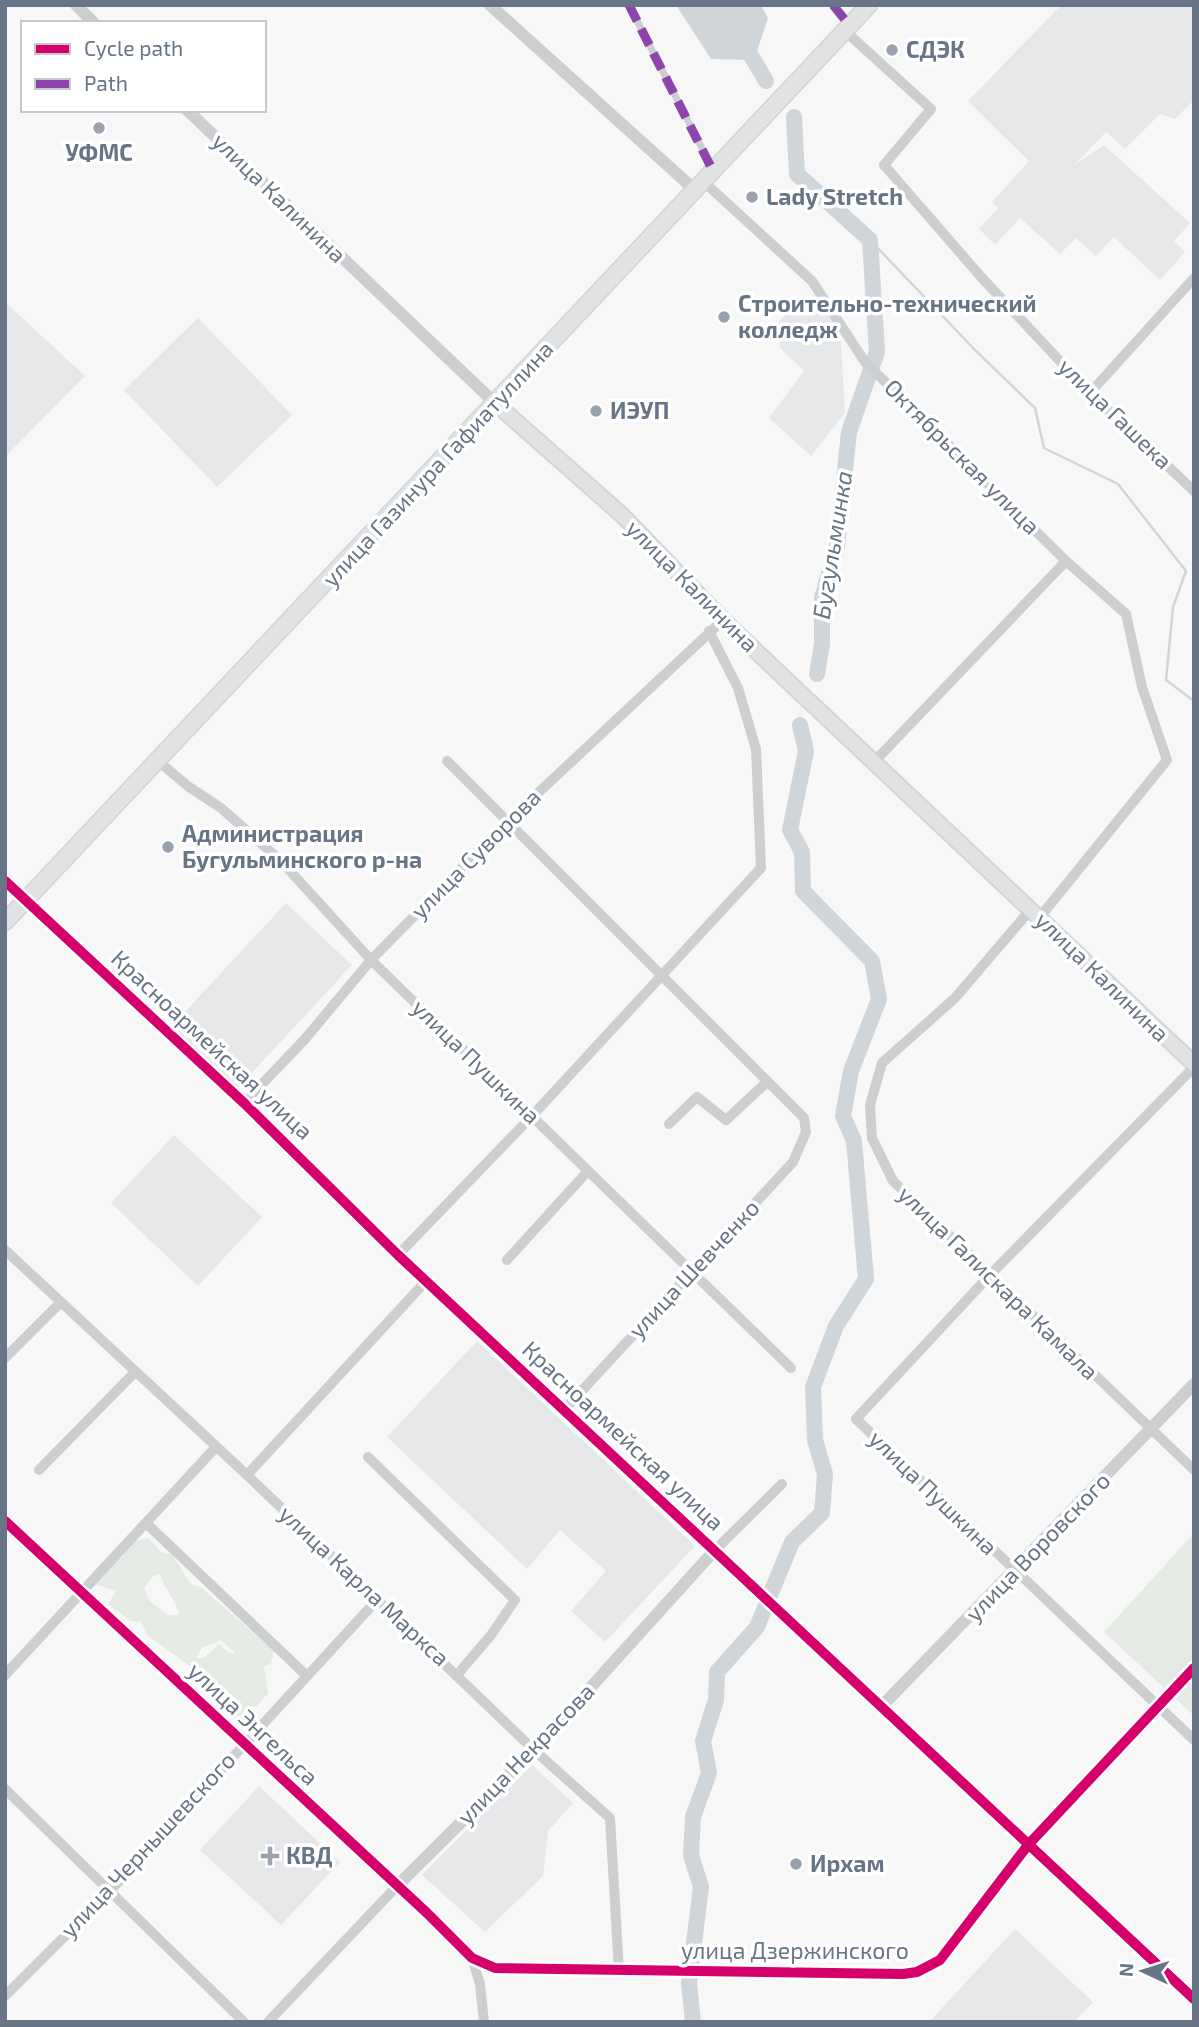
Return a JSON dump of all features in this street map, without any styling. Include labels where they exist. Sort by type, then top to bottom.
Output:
[{"type":"main road","name":"улица Газинура Гафиатуллина","points":[[5,922],[869,5]]},
{"type":"main road","name":"улица Калинина","points":[[495,402],[622,515],[723,620],[1194,1066]]},
{"type":"street","points":[[76,5],[92,21]]},
{"type":"street","name":"Октябрьская улица","points":[[490,5],[704,182],[812,281],[865,362],[1066,561],[1126,614],[1142,687],[1167,760],[1035,913]]},
{"type":"street","points":[[629,5],[704,182]]},
{"type":"street","points":[[833,5],[847,28]]},
{"type":"street","name":"улица Гашека","points":[[847,28],[931,109],[884,165],[982,278],[1090,393],[1194,491]]},
{"type":"street","name":"улица Калинина","points":[[189,112],[495,402]]},
{"type":"street","points":[[1090,393],[1194,278]]},
{"type":"street","points":[[874,762],[1066,561]]},
{"type":"street","name":"улица Суворова","points":[[244,1103],[305,1040],[371,960],[508,821],[723,620]]},
{"type":"street","points":[[398,1255],[531,1117],[761,868],[756,748],[738,688],[709,631]]},
{"type":"street","name":"улица Пушкина","points":[[158,761],[189,787],[221,808],[281,861],[371,960],[791,1368]]},
{"type":"street","points":[[447,761],[767,1082],[726,1120],[697,1097],[669,1125]]},
{"type":"street","points":[[5,881],[26,901]]},
{"type":"street","name":"Красноармейская улица","points":[[26,901],[244,1103],[398,1255],[1194,1999]]},
{"type":"street","name":"улица Галискара Камала","points":[[1035,913],[956,998],[882,1063],[870,1105],[872,1138],[892,1181],[1194,1470]]},
{"type":"street","points":[[990,1275],[1194,1066]]},
{"type":"street","name":"улица Шевченко","points":[[564,1410],[793,1162],[806,1132],[804,1118],[767,1082]]},
{"type":"street","points":[[507,1260],[587,1172]]},
{"type":"street","name":"улица Карла Маркса","points":[[5,1250],[247,1475],[534,1750],[610,1818],[619,1971]]},
{"type":"street","name":"улица Пушкина","points":[[990,1275],[856,1419],[1194,1740]]},
{"type":"street","points":[[247,1475],[426,1281]]},
{"type":"street","points":[[5,1358],[61,1302]]},
{"type":"street","points":[[39,1470],[135,1371]]},
{"type":"street","name":"улица Воровского","points":[[881,1707],[1015,1572],[1194,1384]]},
{"type":"street","points":[[5,1675],[216,1447]]},
{"type":"street","points":[[368,1457],[515,1600],[457,1675]]},
{"type":"street","name":"улица Некрасова","points":[[268,2022],[397,1886],[534,1750],[714,1551],[782,1484]]},
{"type":"street","name":"улица Энгельса","points":[[5,1521],[472,1958]]},
{"type":"street","points":[[146,1523],[306,1675]]},
{"type":"street","name":"улица Чернышевского","points":[[5,1996],[108,1893],[377,1600]]},
{"type":"street","name":"улица Дзержинского","points":[[472,1958],[495,1968],[917,1972],[940,1960],[1028,1844],[1194,1668]]},
{"type":"street","points":[[5,1789],[108,1893],[244,2022]]},
{"type":"street","points":[[472,1958],[480,1984],[484,2022]]},
{"type":"shaded area","points":[[676,5],[761,5],[768,18],[754,60],[711,59]]},
{"type":"shaded area","points":[[1061,5],[1194,6],[1194,100],[1175,119],[1160,114],[1125,149],[1106,132],[1074,165],[1104,145],[1190,223],[1174,241],[1185,252],[1160,280],[1114,237],[1096,256],[1076,238],[1060,254],[1020,218],[995,245],[979,229],[998,208],[992,202],[1029,161],[968,101]]},
{"type":"shaded area","points":[[803,295],[840,326],[845,413],[811,456],[769,418],[804,371],[780,348],[779,321]]},
{"type":"shaded area","points":[[5,302],[85,376],[5,457]]},
{"type":"shaded area","points":[[198,318],[292,415],[217,487],[124,390]]},
{"type":"shaded area","points":[[286,903],[352,965],[236,1090],[170,1028]]},
{"type":"shaded area","points":[[174,1135],[262,1217],[198,1286],[111,1203]]},
{"type":"shaded area","points":[[477,1341],[695,1546],[605,1642],[571,1611],[606,1571],[560,1530],[527,1569],[387,1437]]},
{"type":"shaded area","points":[[1194,1533],[1194,1716],[1104,1632]]},
{"type":"shaded area","points":[[149,1538],[161,1552],[172,1554],[191,1584],[202,1588],[274,1651],[271,1664],[264,1666],[268,1693],[256,1707],[251,1706],[243,1722],[233,1719],[234,1710],[231,1707],[205,1693],[207,1679],[147,1635],[141,1622],[130,1621],[108,1604],[116,1591],[91,1583],[94,1570],[123,1557],[127,1543]],"holes":[[[160,1574],[176,1605],[179,1615],[167,1615],[149,1600],[144,1588],[153,1576]],[[221,1640],[236,1654],[229,1653],[219,1644],[204,1658],[196,1658],[202,1648]]]},
{"type":"shaded area","points":[[532,1765],[573,1803],[548,1831],[543,1876],[485,1932],[422,1875]]},
{"type":"shaded area","name":"КВД","points":[[259,1786],[340,1862],[281,1925],[200,1850]]},
{"type":"shaded area","points":[[1015,1929],[1093,2002],[1074,2022],[929,2022]]},
{"type":"waterway","points":[[744,44],[766,81]]},
{"type":"waterway","name":"Бугульминка","points":[[794,117],[797,174],[870,240],[877,352],[849,432],[837,546],[822,598],[822,644],[817,674]]},
{"type":"waterway","points":[[870,240],[975,350],[1035,408],[1044,448],[1118,484],[1186,571],[1173,607],[1166,680],[1194,701]]},
{"type":"waterway","name":"Бугульминка","points":[[693,2022],[689,1983],[701,1887],[691,1855],[693,1817],[709,1773],[703,1741],[716,1700],[717,1672],[757,1627],[792,1542],[822,1513],[825,1474],[815,1440],[813,1387],[836,1326],[866,1279],[854,1141],[843,1116],[851,1071],[879,999],[872,961],[803,891],[802,852],[790,830],[806,751],[800,725]]},
{"type":"marked path","points":[[629,5],[713,171]]},
{"type":"marked path","points":[[833,5],[850,26]]},
{"type":"cycle path","points":[[5,881],[244,1103],[398,1255],[1194,1999]]},
{"type":"cycle path","points":[[5,1521],[427,1913],[472,1958],[495,1968],[903,1974],[917,1972],[940,1960],[1028,1845],[1194,1668]]},
{"type":"place","name":"СДЭК","points":[[892,50]]},
{"type":"place","name":"УФМС","points":[[99,128]]},
{"type":"place","name":"Lady Stretch","points":[[752,197]]},
{"type":"place","name":"Строительно-технический колледж","points":[[724,317]]},
{"type":"place","name":"ИЭУП","points":[[596,411]]},
{"type":"place","name":"Администрация Бугульминского р-на","points":[[168,847]]},
{"type":"place","name":"КВД","points":[[270,1856]]},
{"type":"place","name":"Ирхам","points":[[796,1864]]}]
